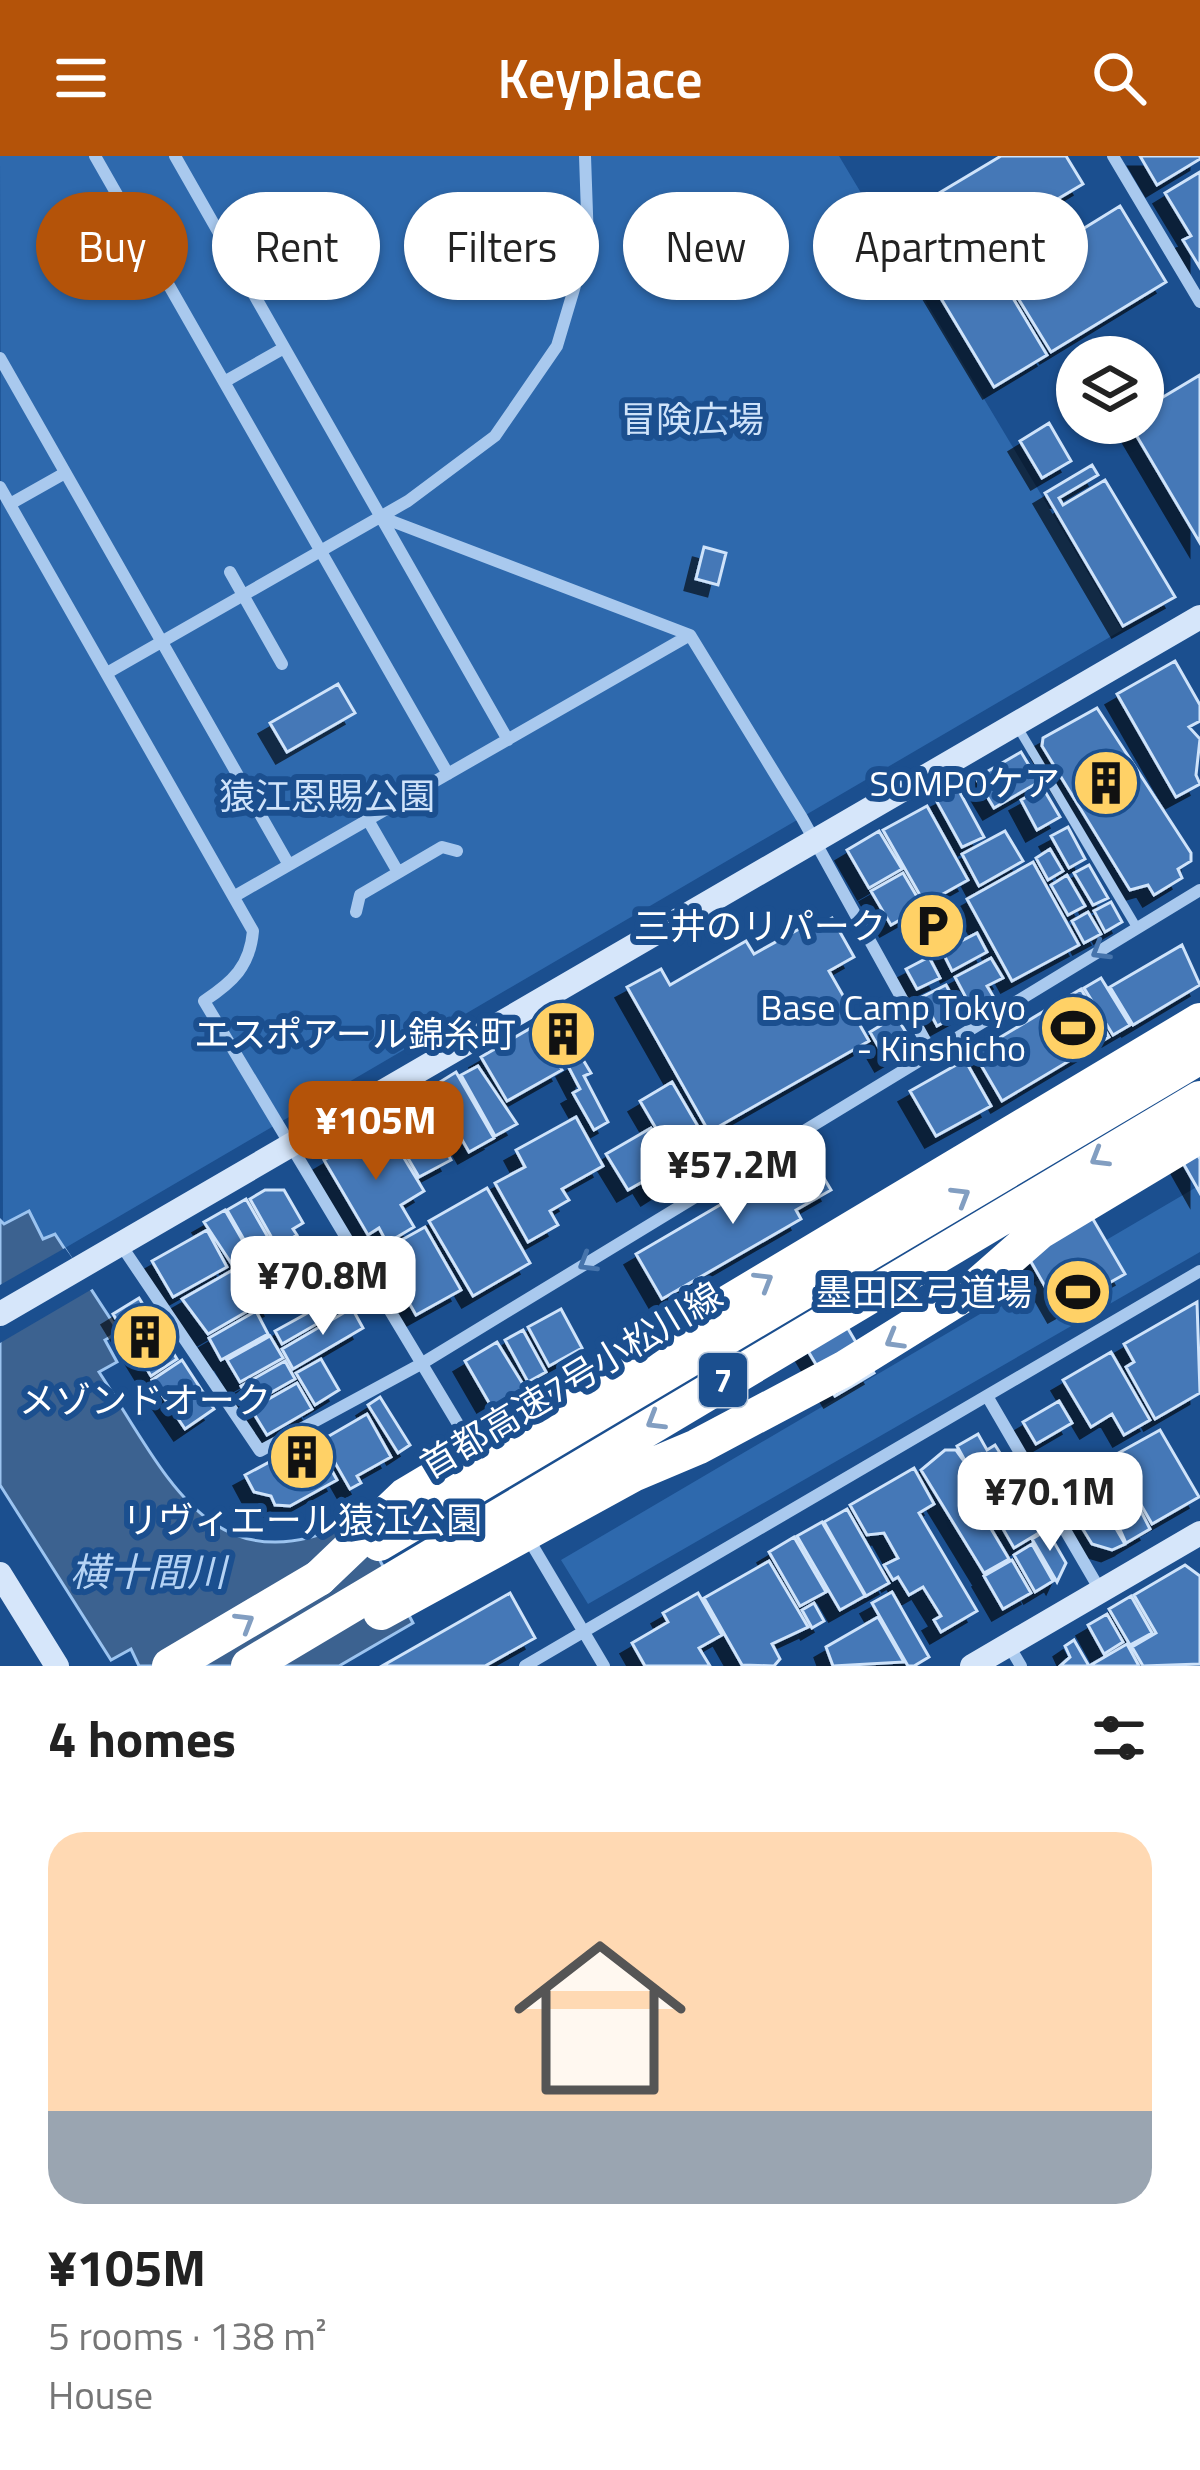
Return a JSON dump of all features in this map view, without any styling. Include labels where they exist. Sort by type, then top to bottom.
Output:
[{"type":"highway","points":[[320,1578],[405,1496],[1200,1021]]},
{"type":"highway","name":"首都高速7号小松川線","points":[[170,1666],[1200,1055]]},
{"type":"highway","name":"7","points":[[248,1666],[1200,1099]]},
{"type":"highway","points":[[273,1666],[633,1474],[697,1448],[844,1370],[976,1287],[1040,1231],[1200,1135]]},
{"type":"street","points":[[95,156],[448,774]]},
{"type":"street","points":[[175,156],[508,740]]},
{"type":"street","points":[[107,673],[381,517],[495,436],[557,346],[588,242],[585,156]]},
{"type":"street","points":[[1113,156],[1200,302]]},
{"type":"street","points":[[224,382],[284,348]]},
{"type":"street","points":[[0,358],[289,865]]},
{"type":"street","points":[[10,504],[65,473]]},
{"type":"street","points":[[0,487],[253,931],[250,954],[239,974],[204,1001],[494,1482]]},
{"type":"street","points":[[381,517],[690,635],[932,1053]]},
{"type":"street","points":[[230,572],[282,664]]},
{"type":"street","points":[[0,1314],[1200,617]]},
{"type":"street","points":[[236,896],[690,635]]},
{"type":"street","points":[[368,820],[398,872]]},
{"type":"street","points":[[356,912],[360,895],[398,872],[442,847],[457,851]]},
{"type":"street","points":[[121,1244],[260,1451],[421,1364],[1200,890]]},
{"type":"street","points":[[525,1666],[1200,1271]]},
{"type":"street","points":[[987,1396],[1100,1591]]},
{"type":"street","points":[[506,1502],[604,1666]]},
{"type":"street","points":[[972,1666],[1015,1655],[1100,1591],[1198,1539]]},
{"type":"street","points":[[0,1574],[8,1601],[57,1666]]},
{"type":"lane","points":[[1016,724],[1137,928]]},
{"type":"green space","name":"猿江恩賜公園","points":[[0,156],[839,156],[860,192],[813,192],[813,300],[925,300],[1122,630],[65,1248],[55,1234],[43,1240],[3,1225]]},
{"type":"green space","points":[[1200,1185],[1200,1252],[588,1604],[561,1560]]},
{"type":"water","name":"横十間川","points":[[29,1211],[43,1239],[55,1234],[119,1332],[105,1340],[117,1362],[99,1372],[148,1450],[200,1513],[230,1533],[265,1542],[308,1538],[358,1519],[413,1623],[339,1666],[139,1666],[131,1649],[111,1660],[0,1485],[0,1220],[4,1224]]},
{"type":"pier","points":[[65,1248],[94,1288],[0,1343],[0,1285]]},
{"type":"building","points":[[1001,156],[1066,156],[1083,184],[1069,192],[941,192]]},
{"type":"building","points":[[1140,156],[1200,156],[1200,159],[1157,185]]},
{"type":"building","points":[[1200,172],[1200,268],[1183,240],[1191,236],[1165,193]]},
{"type":"building","points":[[1120,206],[1166,282],[1077,336],[1056,336],[1056,349],[1051,352],[1019,300],[1088,300],[1088,226]]},
{"type":"building","points":[[942,300],[1014,300],[1047,355],[994,387]]},
{"type":"building","points":[[1200,375],[1200,543],[1141,444],[1164,444],[1164,396]]},
{"type":"building","points":[[1049,423],[1056,444],[1061,444],[1071,461],[1042,478],[1020,441]]},
{"type":"building","points":[[1092,465],[1098,475],[1059,498],[1063,505],[1105,480],[1175,597],[1123,626],[1045,493]]},
{"type":"building","points":[[704,547],[726,553],[718,585],[696,579]]},
{"type":"building","points":[[1175,661],[1200,705],[1200,721],[1189,727],[1200,739],[1196,775],[1200,784],[1176,797],[1117,694]]},
{"type":"building","points":[[338,684],[355,713],[287,752],[270,723]]},
{"type":"building","name":"SOMPOケア","points":[[1097,708],[1191,853],[1191,861],[1178,869],[1182,878],[1154,895],[1148,885],[1130,890],[1042,746],[1043,738]]},
{"type":"building","points":[[1021,752],[1039,782],[994,808],[976,778]]},
{"type":"building","points":[[1043,788],[1060,817],[1037,830],[1021,800]]},
{"type":"building","points":[[958,789],[984,837],[962,847],[936,800]]},
{"type":"building","points":[[927,806],[968,880],[925,904],[883,830]]},
{"type":"building","points":[[1068,827],[1085,859],[1069,868],[1051,836]]},
{"type":"building","points":[[879,831],[902,869],[869,888],[847,850]]},
{"type":"building","points":[[1005,831],[1023,861],[979,886],[962,854]]},
{"type":"building","points":[[1050,849],[1063,871],[1048,880],[1036,858]]},
{"type":"building","points":[[1033,862],[1079,945],[1012,981],[967,899]]},
{"type":"building","points":[[1089,865],[1108,898],[1093,905],[1074,873]]},
{"type":"building","points":[[903,873],[923,907],[891,925],[871,891]]},
{"type":"building","points":[[1067,875],[1085,906],[1068,915],[1051,885]]},
{"type":"building","points":[[1111,902],[1122,922],[1105,932],[1094,911]]},
{"type":"building","points":[[1088,912],[1101,934],[1084,943],[1072,921]]},
{"type":"building","points":[[832,918],[854,957],[829,971],[869,1041],[709,1132],[627,987],[661,969],[670,985],[746,941],[754,954],[801,928],[805,934]]},
{"type":"building","points":[[977,933],[987,952],[952,971],[942,951]]},
{"type":"building","points":[[1182,945],[1200,985],[1133,1025],[1110,987]]},
{"type":"building","points":[[929,957],[940,978],[917,989],[906,969]]},
{"type":"building","points":[[991,958],[1003,978],[987,986],[993,996],[972,1009],[955,977]]},
{"type":"building","points":[[1101,978],[1130,1025],[1113,1035],[1084,988]]},
{"type":"building","points":[[946,985],[961,1013],[937,1026],[922,997]]},
{"type":"building","points":[[1081,989],[1109,1037],[1002,1101],[974,1053]]},
{"type":"building","name":"エスポアール錦糸町","points":[[568,1013],[584,1042],[558,1056],[542,1026]]},
{"type":"building","points":[[896,1016],[913,1044],[886,1060],[870,1032]]},
{"type":"building","points":[[536,1025],[562,1070],[507,1101],[481,1057]]},
{"type":"building","points":[[582,1058],[591,1073],[584,1076],[608,1122],[594,1130],[573,1093],[580,1089],[568,1066]]},
{"type":"building","points":[[965,1060],[991,1106],[936,1136],[910,1091]]},
{"type":"building","points":[[478,1066],[517,1124],[495,1136],[461,1075]]},
{"type":"building","points":[[456,1072],[494,1138],[469,1152],[432,1087]]},
{"type":"building","points":[[672,1082],[710,1147],[678,1166],[640,1101]]},
{"type":"building","points":[[430,1091],[452,1132],[440,1140],[451,1160],[419,1177],[384,1117]]},
{"type":"building","points":[[576,1117],[603,1166],[562,1189],[569,1200],[550,1211],[558,1225],[528,1242],[495,1183],[525,1167],[516,1150]]},
{"type":"building","points":[[384,1125],[424,1191],[401,1205],[414,1227],[387,1243],[379,1228],[368,1235],[324,1160]]},
{"type":"building","points":[[651,1128],[673,1165],[662,1171],[669,1183],[652,1194],[644,1181],[628,1190],[606,1154]]},
{"type":"building","points":[[809,1153],[831,1190],[796,1210],[801,1219],[662,1299],[636,1254]]},
{"type":"building","points":[[1197,1154],[1200,1159],[1200,1193],[1183,1163]]},
{"type":"building","points":[[487,1188],[530,1263],[473,1296],[429,1221]]},
{"type":"building","points":[[265,1190],[284,1190],[303,1223],[293,1229],[297,1235],[277,1247],[250,1199]]},
{"type":"building","points":[[246,1199],[277,1253],[258,1264],[227,1210]]},
{"type":"building","points":[[1087,1209],[1125,1274],[1059,1311],[1022,1246]]},
{"type":"building","points":[[225,1210],[255,1262],[237,1272],[204,1222]]},
{"type":"building","points":[[425,1227],[461,1290],[416,1315],[380,1252]]},
{"type":"building","points":[[207,1230],[227,1267],[173,1297],[152,1261]]},
{"type":"building","points":[[308,1239],[321,1262],[268,1291],[255,1267]]},
{"type":"building","points":[[231,1271],[236,1279],[247,1273],[254,1285],[261,1282],[274,1305],[262,1312],[258,1305],[208,1334],[182,1299]]},
{"type":"building","points":[[342,1294],[348,1306],[282,1344],[275,1331]]},
{"type":"building","name":"メゾンドオーク","points":[[139,1298],[177,1359],[151,1376],[113,1314]]},
{"type":"building","points":[[1197,1302],[1200,1393],[1155,1419],[1126,1367],[1134,1362],[1124,1344]]},
{"type":"building","points":[[352,1308],[363,1328],[293,1369],[282,1349]]},
{"type":"building","points":[[561,1309],[582,1348],[549,1366],[528,1327]]},
{"type":"building","points":[[256,1311],[268,1334],[221,1360],[209,1338]]},
{"type":"building","points":[[847,1327],[874,1373],[835,1396],[808,1351]]},
{"type":"building","points":[[523,1330],[546,1372],[528,1382],[505,1340]]},
{"type":"building","points":[[270,1336],[283,1358],[240,1382],[227,1360]]},
{"type":"building","points":[[497,1342],[529,1394],[495,1413],[465,1361]]},
{"type":"building","points":[[1111,1352],[1150,1420],[1124,1435],[1112,1414],[1091,1427],[1063,1380]]},
{"type":"building","points":[[321,1359],[339,1390],[315,1405],[296,1373]]},
{"type":"building","points":[[182,1360],[214,1409],[185,1429],[152,1380]]},
{"type":"building","points":[[285,1361],[295,1379],[251,1404],[241,1386]]},
{"type":"building","points":[[297,1383],[312,1409],[267,1435],[251,1409]]},
{"type":"building","points":[[380,1397],[410,1445],[398,1453],[368,1405]]},
{"type":"building","points":[[1059,1401],[1072,1423],[1036,1444],[1023,1422]]},
{"type":"building","points":[[367,1414],[391,1457],[357,1476],[361,1483],[350,1489],[322,1440]]},
{"type":"building","points":[[1160,1430],[1199,1497],[1152,1524],[1113,1456]]},
{"type":"building","points":[[978,1434],[987,1450],[995,1445],[1047,1528],[1014,1548],[999,1522],[990,1527],[1009,1559],[984,1573],[921,1470],[945,1450],[956,1450],[969,1468],[957,1446]]},
{"type":"building","name":"リヴィエール猿江公園","points":[[314,1438],[337,1480],[290,1506],[275,1505],[271,1496],[254,1492],[245,1475]]},
{"type":"building","points":[[914,1468],[934,1504],[919,1513],[977,1611],[941,1632],[934,1620],[941,1616],[923,1587],[909,1595],[898,1577],[893,1580],[884,1565],[898,1558],[884,1533],[867,1535],[850,1505]]},
{"type":"building","points":[[1129,1488],[1150,1529],[1126,1543],[1107,1500]]},
{"type":"building","points":[[1101,1503],[1125,1544],[1112,1550],[1092,1544],[1076,1518]]},
{"type":"building","points":[[847,1509],[889,1583],[866,1596],[824,1522]]},
{"type":"building","points":[[822,1522],[865,1596],[840,1610],[797,1536]]},
{"type":"building","points":[[1047,1530],[1066,1563],[1057,1582],[1032,1539]]},
{"type":"building","points":[[794,1537],[826,1592],[800,1606],[769,1552]]},
{"type":"building","points":[[1032,1544],[1053,1581],[1035,1592],[1014,1555]]},
{"type":"building","points":[[1012,1560],[1031,1593],[1003,1609],[984,1576]]},
{"type":"building","points":[[769,1561],[808,1627],[772,1644],[780,1659],[774,1666],[742,1665],[704,1598]]},
{"type":"building","points":[[1185,1565],[1200,1576],[1200,1664],[1143,1666],[1132,1647],[1156,1633],[1134,1595]]},
{"type":"building","points":[[892,1592],[929,1657],[914,1666],[908,1666],[872,1603]]},
{"type":"building","points":[[510,1593],[535,1638],[485,1666],[382,1666]]},
{"type":"building","points":[[698,1593],[722,1635],[699,1648],[710,1666],[645,1666],[632,1643],[668,1622],[663,1613]]},
{"type":"building","points":[[1131,1596],[1152,1633],[1130,1645],[1109,1609]]},
{"type":"building","points":[[814,1603],[824,1621],[812,1628],[802,1610]]},
{"type":"building","points":[[1107,1614],[1123,1642],[1104,1654],[1088,1625]]},
{"type":"building","points":[[878,1617],[904,1662],[833,1666],[826,1647]]},
{"type":"building","points":[[1074,1640],[1089,1666],[1060,1666],[1070,1657],[1065,1646]]},
{"type":"building","points":[[1127,1644],[1139,1666],[1089,1666]]},
{"type":"place","name":"SOMPOケア","points":[[1106,783]]},
{"type":"place","name":"三井のリパーク","points":[[932,926]]},
{"type":"place","name":"Base Camp Tokyo - Kinshicho","points":[[1073,1028]]},
{"type":"place","name":"エスポアール錦糸町","points":[[563,1034]]},
{"type":"place","name":"墨田区弓道場","points":[[1078,1292]]},
{"type":"place","name":"メゾンドオーク","points":[[145,1337]]},
{"type":"place","name":"リヴィエール猿江公園","points":[[302,1457]]},
{"type":"park label","name":"冒険広場","points":[[692,419]]}]
